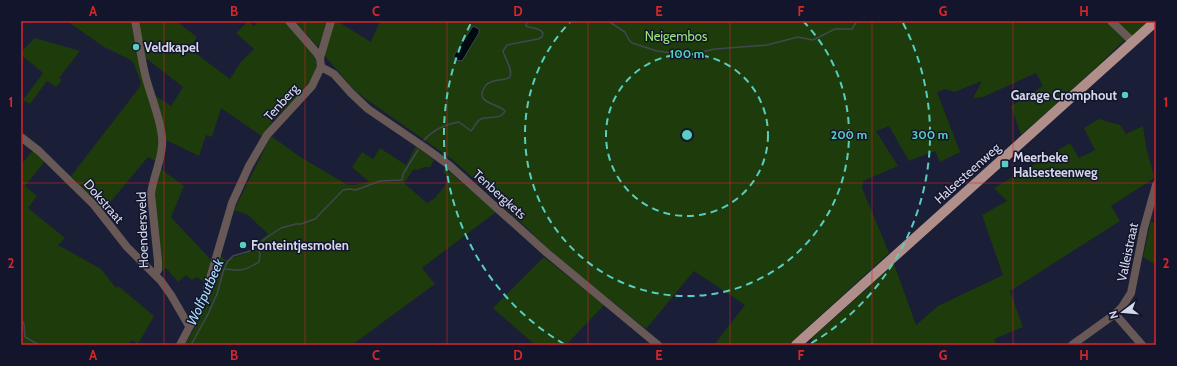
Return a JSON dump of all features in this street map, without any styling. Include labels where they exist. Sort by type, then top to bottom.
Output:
[{"type":"main road","name":"Halsesteenweg","points":[[800,344],[1156,21]]},
{"type":"street","name":"Hoendersveld","points":[[135,21],[146,76],[161,129],[162,138],[162,146],[152,182],[151,194],[158,261],[158,270],[155,274]]},
{"type":"street","points":[[289,21],[320,58]]},
{"type":"street","points":[[321,67],[320,58],[331,21]]},
{"type":"street","points":[[1111,21],[1132,42]]},
{"type":"street","name":"Tenberg","points":[[180,345],[204,299],[232,203],[249,166],[267,135],[312,86],[321,67]]},
{"type":"street","name":"Tenbergkets","points":[[321,67],[334,74],[368,109],[449,165],[547,253],[658,345]]},
{"type":"street","name":"Dokstraat","points":[[21,137],[40,151],[87,198],[127,247],[155,274],[172,295],[189,326]]},
{"type":"street","name":"Valleistraat","points":[[1072,345],[1115,314],[1122,307],[1131,293],[1144,228],[1156,185]]},
{"type":"street","points":[[1115,314],[1142,345]]},
{"type":"green space","points":[[67,21],[131,21],[157,127],[159,147],[156,161],[148,157],[102,212],[71,176],[139,88],[141,83],[131,60],[104,47]]},
{"type":"green space","points":[[136,21],[176,21],[197,37],[190,49],[230,79],[240,63],[254,49],[236,33],[248,21],[254,26],[259,21],[269,21],[272,24],[275,21],[285,21],[311,51],[316,60],[316,67],[308,84],[273,121],[263,137],[221,108],[212,137],[206,135],[199,156],[166,140],[154,95],[171,106],[183,87],[143,56]]},
{"type":"green space","points":[[295,21],[329,21],[319,45],[317,46]]},
{"type":"green space","name":"Neigembos","points":[[334,21],[337,21],[371,42],[380,21],[1106,21],[1125,40],[1021,135],[1011,106],[1043,86],[1036,73],[983,97],[973,98],[982,81],[954,92],[946,89],[937,92],[960,152],[940,162],[935,151],[909,161],[889,126],[876,131],[898,166],[863,181],[862,188],[889,253],[788,345],[714,345],[745,305],[694,271],[646,329],[557,257],[453,160],[356,92],[325,56],[324,50]]},
{"type":"green space","points":[[1115,21],[1150,21],[1132,37]]},
{"type":"green space","points":[[35,38],[80,51],[59,78],[62,80],[56,87],[47,81],[30,104],[23,100],[43,73],[21,55],[21,52]]},
{"type":"green space","points":[[1099,119],[1120,125],[1126,134],[1143,126],[1146,147],[1154,176],[1153,179],[1111,206],[1120,221],[1010,291],[1023,327],[994,339],[997,345],[812,345],[812,338],[894,264],[916,325],[938,306],[1003,275],[982,215],[1007,201],[994,188],[1070,143],[1079,158],[1095,150],[1084,128]]},
{"type":"green space","points":[[271,136],[302,158],[346,184],[353,185],[369,182],[352,167],[362,152],[373,159],[380,148],[406,165],[416,146],[434,160],[430,167],[424,167],[418,170],[414,169],[404,183],[427,203],[435,198],[450,179],[443,172],[445,168],[496,212],[422,268],[435,284],[352,345],[185,345],[196,325],[211,291],[220,256],[226,260],[256,250],[253,246],[268,234],[248,215],[234,210]]},
{"type":"green space","points":[[34,149],[46,160],[25,186],[37,196],[28,208],[65,238],[58,245],[101,269],[116,288],[118,286],[154,316],[138,344],[132,340],[128,345],[21,345],[21,165]]},
{"type":"green space","points":[[161,169],[184,186],[171,217],[212,261],[206,284],[197,277],[192,280],[186,275],[178,282],[166,268],[162,271],[154,204],[156,184]]},
{"type":"green space","points":[[1151,221],[1156,225],[1156,265],[1143,257]]},
{"type":"green space","points":[[544,257],[604,305],[566,345],[535,345],[493,308]]},
{"type":"shaded area","points":[[473,26],[479,29],[479,33],[462,61],[457,60],[454,58],[454,55]]},
{"type":"waterway","name":"Wolfputbeek","points":[[424,140],[436,130],[449,124],[459,122],[471,131],[481,119],[498,117],[503,114],[505,111],[502,108],[485,101],[482,95],[483,90],[485,86],[491,82],[510,77],[510,67],[503,51],[507,45],[542,37],[543,33],[539,29],[526,26],[527,21]]},
{"type":"waterway","name":"Wolfputbeek","points":[[608,21],[625,32],[632,43],[657,51],[687,55],[715,49],[767,45],[798,37],[813,40],[835,29],[852,29],[857,21]]},
{"type":"waterway","name":"Wolfputbeek","points":[[191,345],[217,294],[224,269],[228,261],[233,256],[250,251],[281,228],[301,224],[315,219],[343,190],[356,190],[380,181],[402,180],[403,174],[418,150]]},
{"type":"waterway","points":[[225,269],[243,270],[259,262],[260,255],[258,245]]},
{"type":"waterway","name":"Wolfputbeek","points":[[21,319],[24,324],[25,337],[39,345]]},
{"type":"place","name":"Veldkapel","points":[[136,47]]},
{"type":"place","name":"Garage Cromphout","points":[[1125,95]]},
{"type":"place","name":"Meerbeke Halsesteenweg","points":[[1005,164]]},
{"type":"place","name":"Fonteintjesmolen","points":[[243,245]]}]
